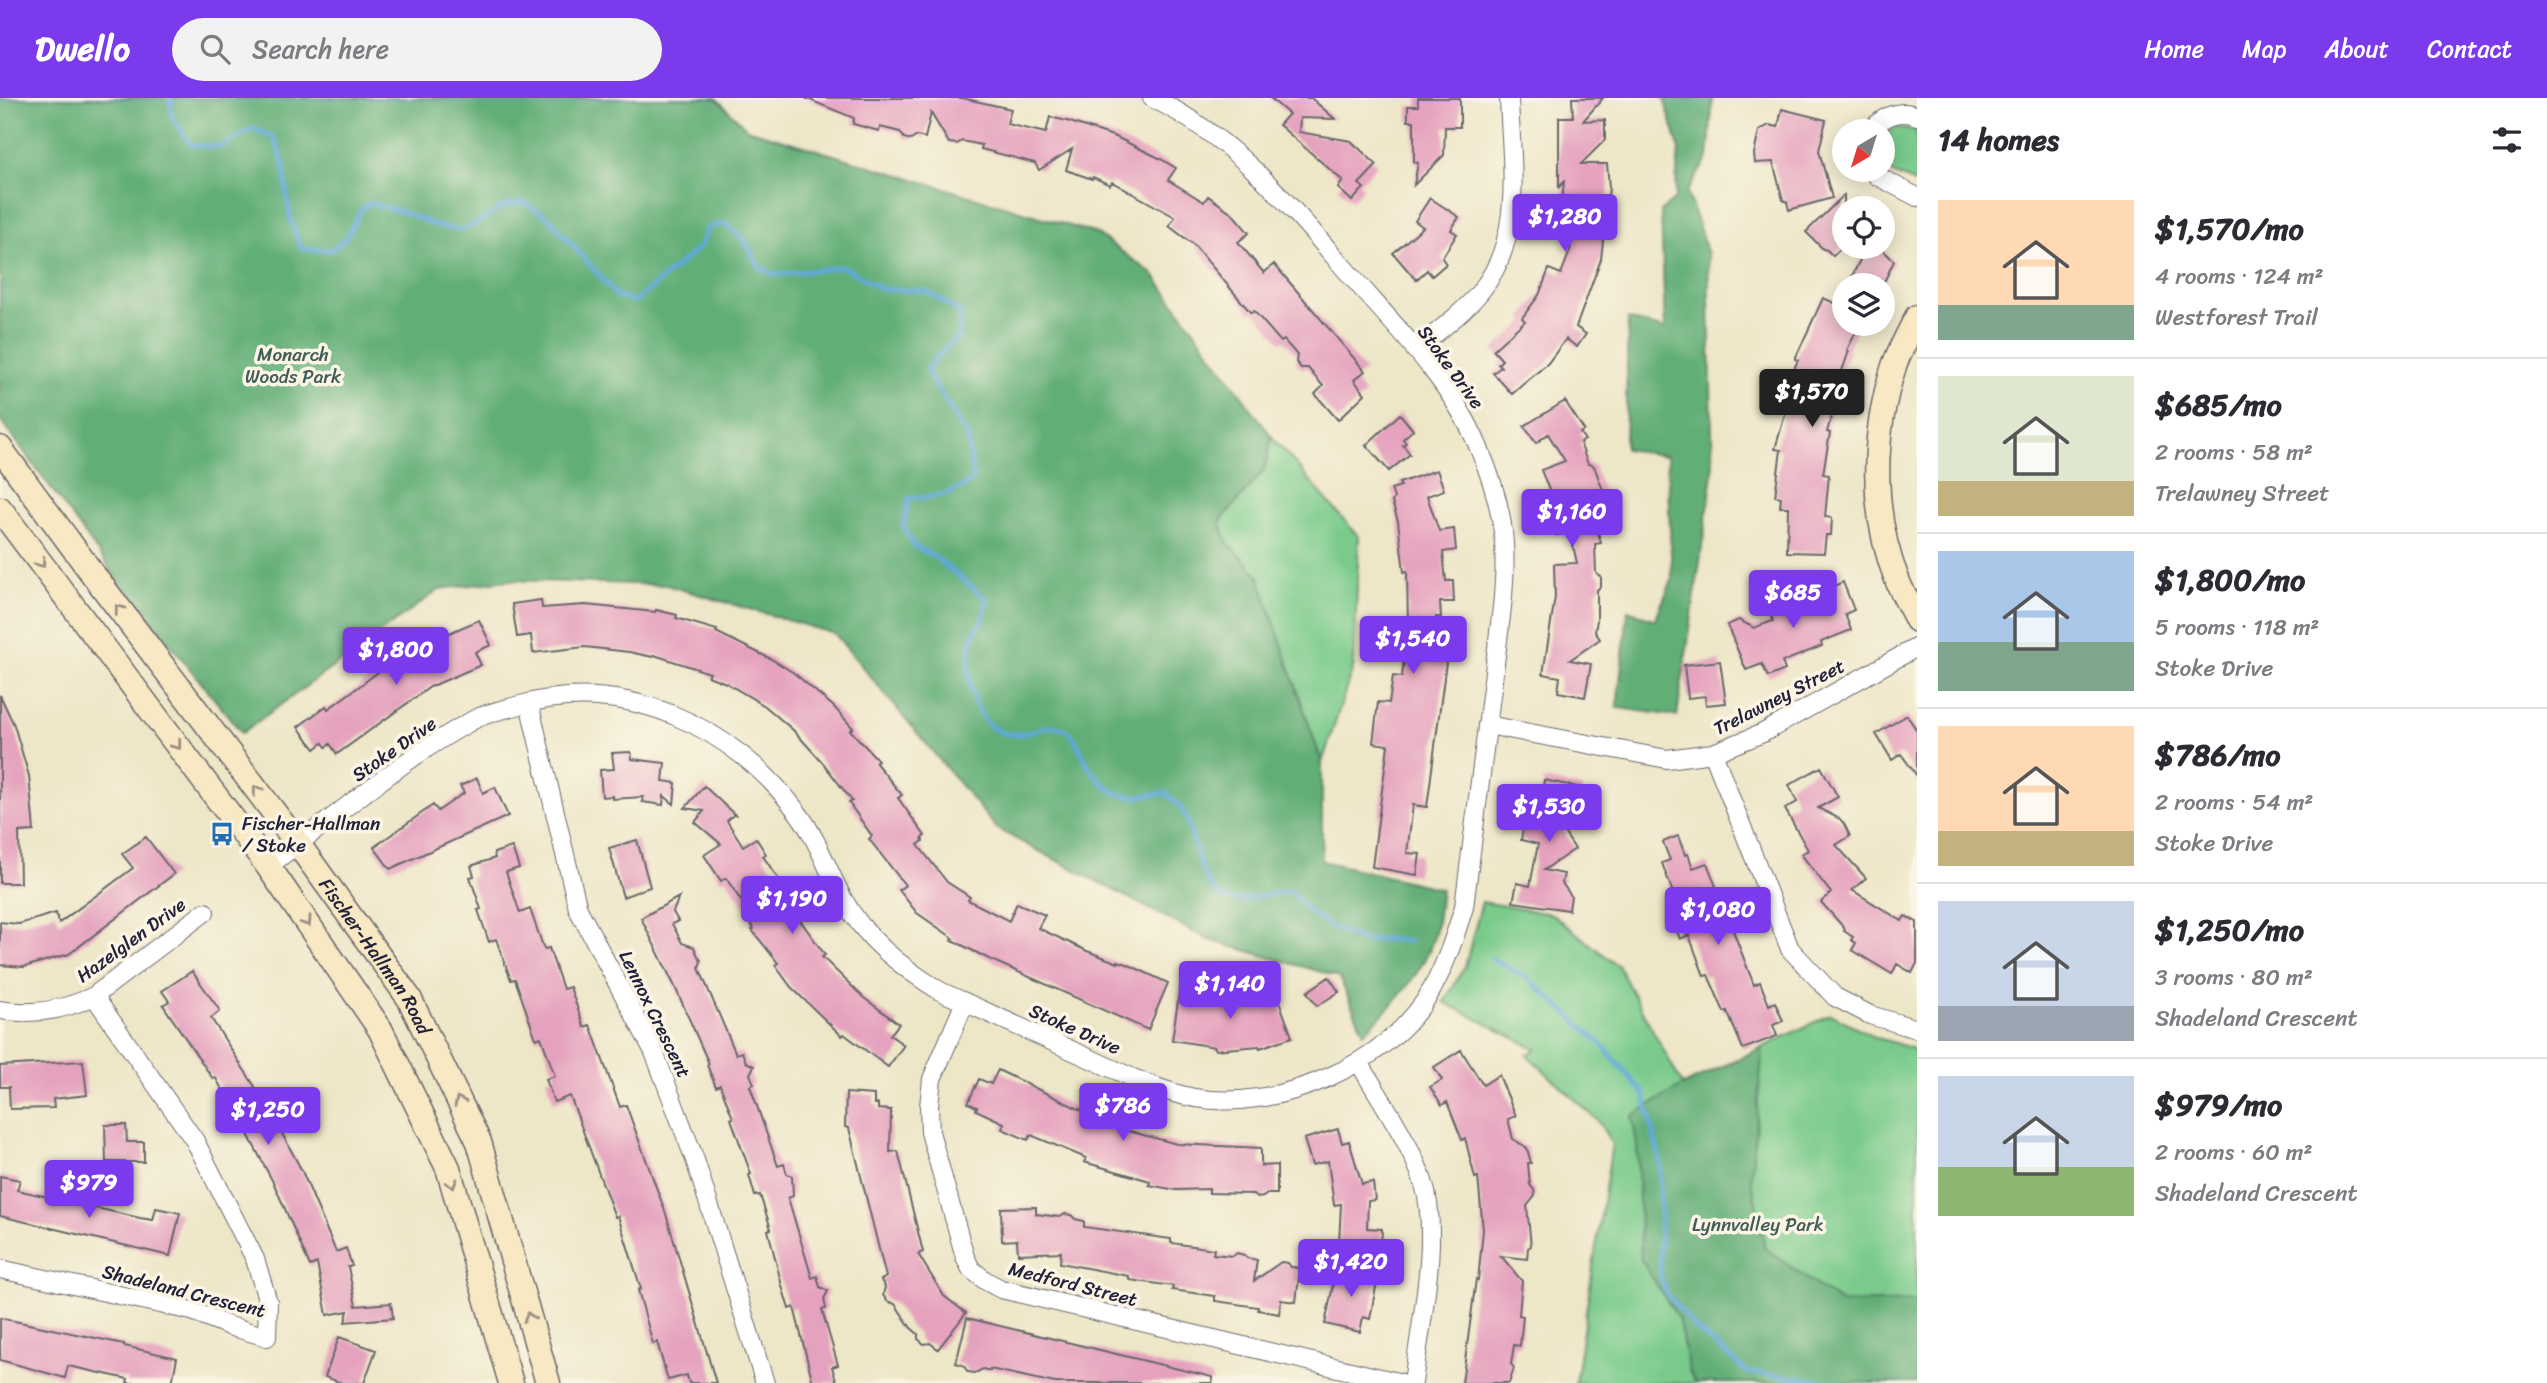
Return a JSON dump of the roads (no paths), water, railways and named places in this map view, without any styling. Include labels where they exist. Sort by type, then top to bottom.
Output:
[{"type":"main road","points":[[1917,317],[1895,364],[1882,413],[1877,459],[1880,520],[1897,581],[1917,620]]},
{"type":"main road","name":"Fischer-Hallman Road","points":[[0,448],[100,584],[299,844],[409,998],[479,1142],[548,1383]]},
{"type":"main road","name":"Fischer-Hallman Road","points":[[0,509],[268,866],[380,1029],[447,1168],[511,1383]]},
{"type":"street","name":"Stoke Drive","points":[[268,866],[421,752],[477,718],[560,697],[614,698],[672,713],[718,737],[757,765],[786,796],[813,838],[843,899],[863,927],[878,944],[918,978],[940,991],[1133,1078],[1163,1090],[1196,1098],[1237,1100],[1270,1096],[1317,1083],[1359,1062],[1410,1019],[1430,993],[1451,947],[1464,906],[1502,603],[1504,543],[1497,501],[1478,444],[1461,413],[1415,350],[1281,195],[1246,161],[1189,117],[1152,98]]},
{"type":"street","points":[[1415,350],[1480,292],[1503,253],[1510,232],[1512,206],[1509,98]]},
{"type":"street","points":[[1885,119],[1890,115],[1909,112],[1917,116]]},
{"type":"street","points":[[1888,182],[1917,197]]},
{"type":"street","name":"Trelawney Street","points":[[1487,725],[1667,759],[1713,753],[1763,733],[1917,647]]},
{"type":"street","name":"Lennox Crescent","points":[[529,703],[573,895],[654,1052],[695,1160],[765,1383]]},
{"type":"street","points":[[1713,753],[1790,949],[1835,997],[1870,1015],[1917,1029]]},
{"type":"street","name":"Hazelglen Drive","points":[[0,1010],[41,1012],[73,1006],[94,996],[205,912]]},
{"type":"street","name":"Shadeland Crescent","points":[[0,1269],[192,1311],[267,1337],[268,1302],[256,1259],[195,1141],[94,996]]},
{"type":"street","name":"Medford Street","points":[[965,1002],[932,1079],[929,1106],[933,1146],[958,1240],[971,1269],[1001,1289],[1402,1383]]},
{"type":"street","points":[[1359,1062],[1404,1137],[1423,1182],[1431,1221],[1413,1383]]},
{"type":"waterway","points":[[170,98],[172,117],[191,145],[220,147],[254,128],[274,138],[283,162],[290,218],[301,249],[331,250],[346,238],[361,210],[370,203],[438,226],[460,230],[474,225],[504,206],[523,202],[548,217],[618,297],[636,301],[701,246],[707,228],[724,223],[745,241],[758,266],[775,275],[844,267],[881,289],[926,291],[960,312],[959,337],[943,350],[926,370],[968,438],[973,478],[944,494],[909,498],[903,527],[914,546],[935,557],[988,600],[982,621],[973,637],[969,669],[975,702],[982,716],[991,726],[1003,733],[1019,734],[1054,727],[1066,730],[1074,738],[1090,768],[1110,790],[1126,796],[1166,793],[1180,806],[1206,879],[1224,898],[1237,900],[1291,891],[1305,908],[1328,926],[1366,941],[1410,941]]},
{"type":"waterway","points":[[1492,959],[1526,977],[1556,1003],[1601,1044],[1644,1094],[1660,1161],[1660,1275],[1666,1293],[1695,1328],[1747,1372],[1838,1383]]},
{"type":"place","name":"Fischer-Hallman / Stoke","points":[[222,834]]},
{"type":"park label","name":"Monarch Woods Park","points":[[293,365]]},
{"type":"park label","name":"Lynnvalley Park","points":[[1758,1224]]}]
